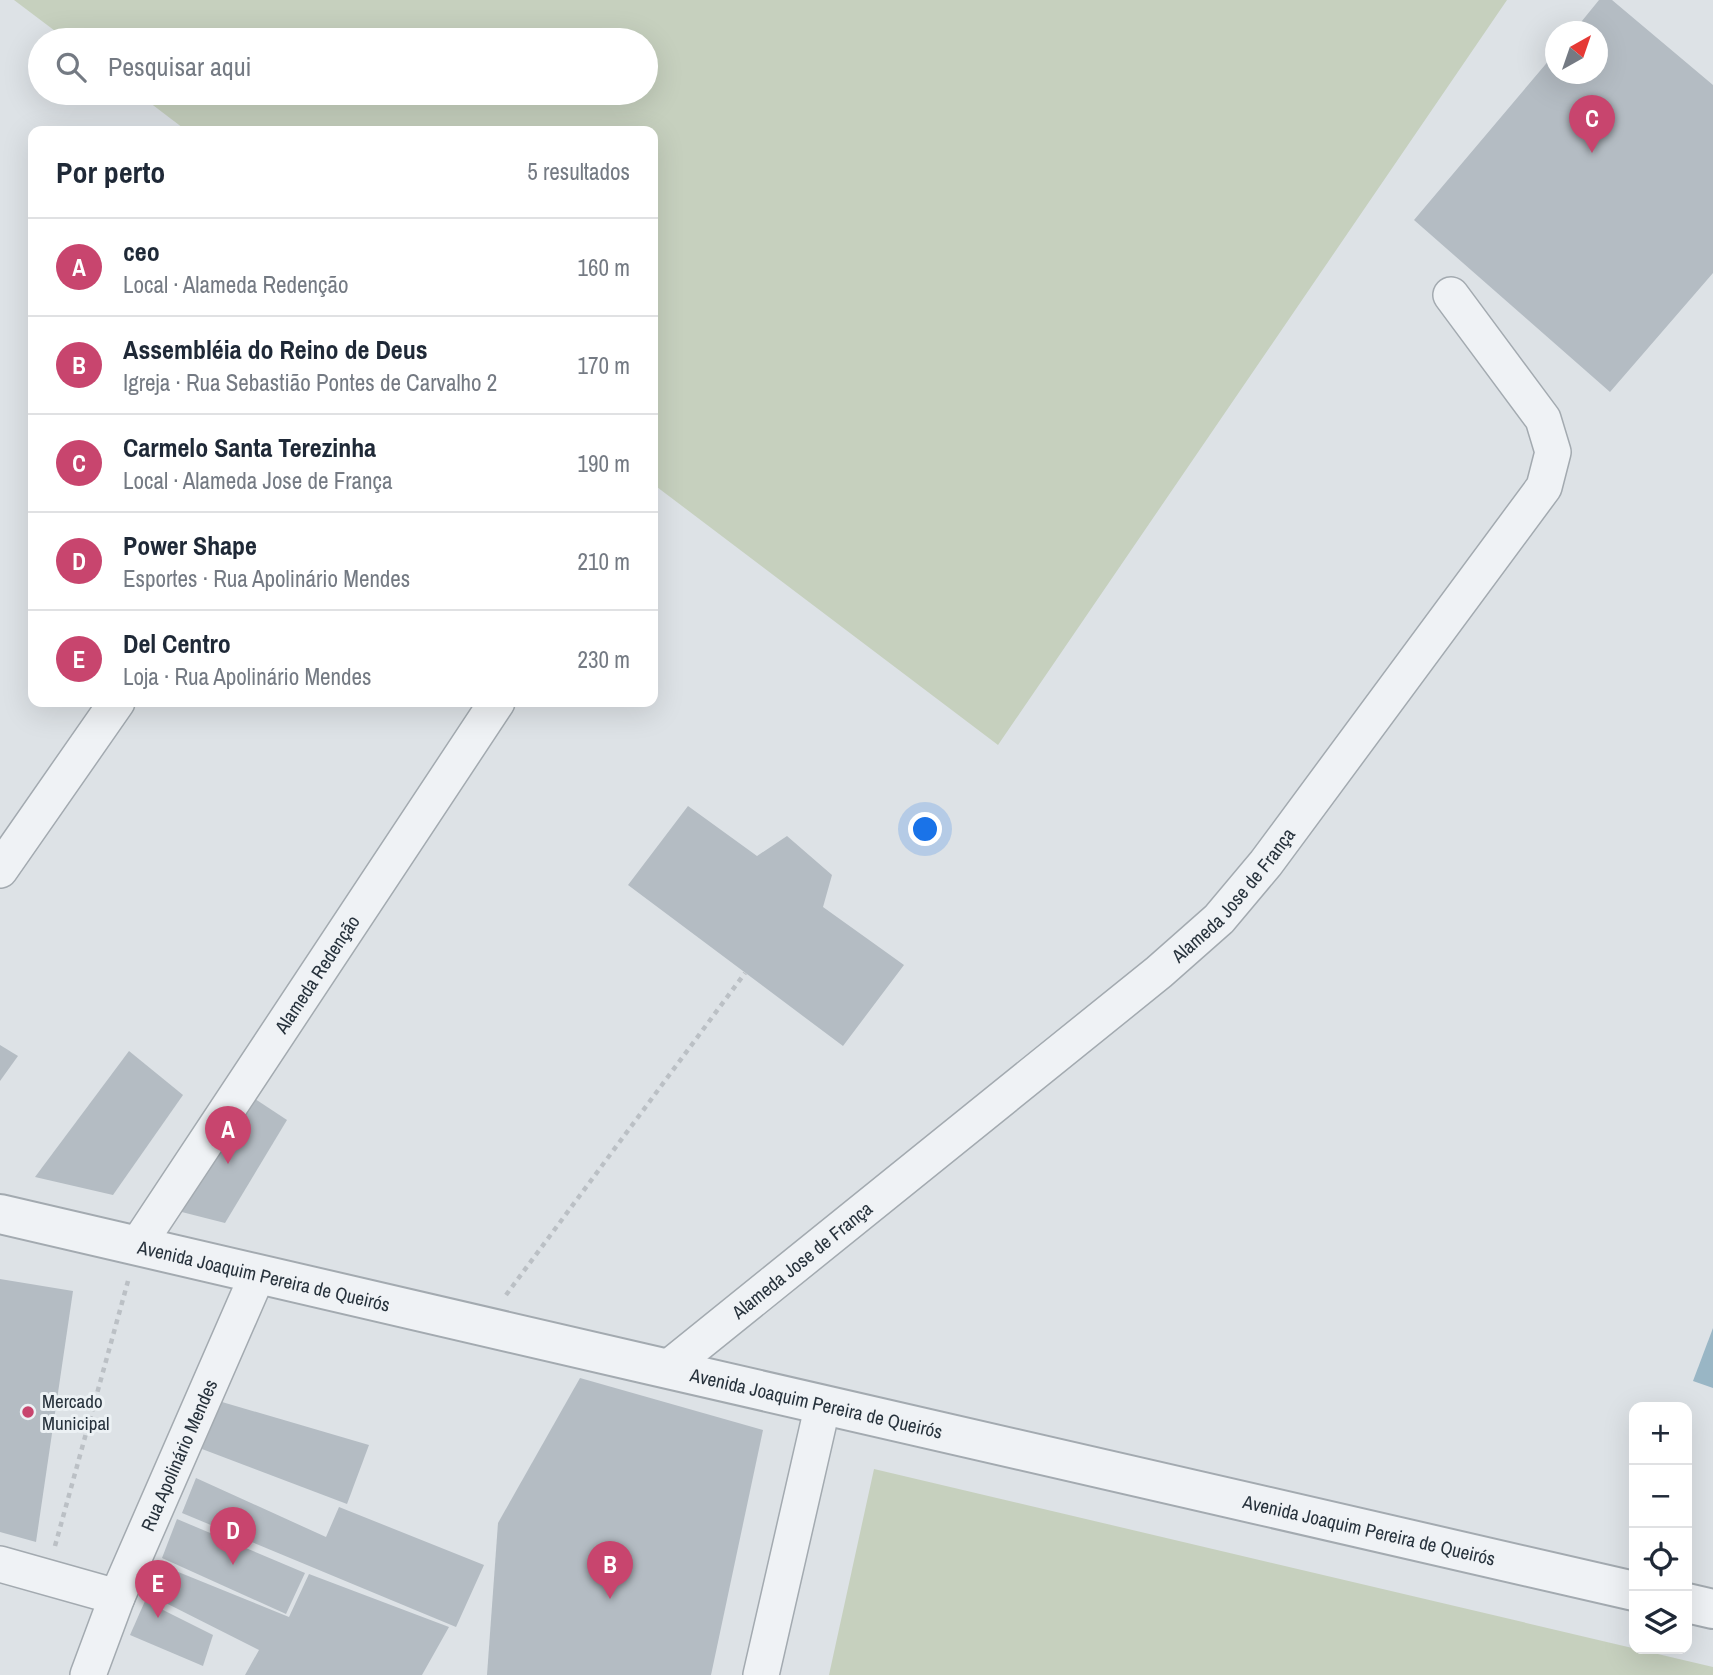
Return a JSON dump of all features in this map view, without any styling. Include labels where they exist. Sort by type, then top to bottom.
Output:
[{"type":"street","name":"Alameda Jose de França","points":[[668,1368],[1159,972],[1219,919],[1266,863],[1544,487],[1553,452],[1543,419],[1451,295]]},
{"type":"street","points":[[0,870],[114,707]]},
{"type":"street","name":"Alameda Redenção","points":[[138,1247],[494,707]]},
{"type":"street","name":"Avenida Joaquim Pereira de Queirós","points":[[0,1214],[257,1276],[483,1325],[1629,1590]]},
{"type":"street","name":"Rua Apolinário Mendes","points":[[88,1675],[117,1597],[257,1276]]},
{"type":"street","points":[[761,1675],[822,1404]]},
{"type":"street","points":[[0,1564],[117,1597]]},
{"type":"street","points":[[1692,1604],[1713,1609]]},
{"type":"path","points":[[483,1325],[745,972]]},
{"type":"path","points":[[47,1577],[138,1247]]},
{"type":"green space","points":[[14,0],[1507,0],[998,745],[658,488],[658,126],[180,126],[153,105],[658,105],[658,28],[51,28]]},
{"type":"green space","points":[[874,1469],[1629,1647],[1629,1654],[1658,1654],[1713,1667],[1713,1675],[829,1675]]},
{"type":"water","points":[[1713,1328],[1713,1388],[1693,1381]]},
{"type":"building","points":[[1599,0],[1612,0],[1713,85],[1713,273],[1610,392],[1414,220],[1545,65],[1545,84],[1608,84],[1608,21],[1582,21]]},
{"type":"building","points":[[688,806],[757,856],[787,836],[832,875],[823,907],[904,965],[843,1046],[628,885]]},
{"type":"building","points":[[0,1045],[18,1056],[0,1081]]},
{"type":"building","points":[[129,1051],[183,1095],[113,1195],[35,1177]]},
{"type":"building","points":[[243,1091],[287,1120],[225,1223],[166,1208]]},
{"type":"building","name":"Mercado Municipal","points":[[0,1279],[73,1291],[36,1542],[0,1532]]},
{"type":"building","points":[[580,1378],[763,1430],[711,1675],[487,1675],[498,1523]]},
{"type":"building","points":[[222,1402],[369,1445],[347,1504],[202,1449]]},
{"type":"building","points":[[196,1478],[326,1537],[339,1507],[484,1565],[456,1627],[182,1513]]},
{"type":"building","points":[[177,1519],[305,1573],[286,1614],[162,1558]]},
{"type":"building","points":[[161,1565],[289,1617],[309,1574],[449,1627],[422,1675],[245,1675],[259,1650],[150,1595]]},
{"type":"building","points":[[145,1601],[213,1635],[203,1666],[130,1635]]},
{"type":"place","name":"Carmelo Santa Terezinha","points":[[1592,153]]},
{"type":"place","name":"ceo","points":[[228,1164]]},
{"type":"place","name":"Mercado Municipal","points":[[28,1412]]},
{"type":"place","name":"Power Shape","points":[[233,1565]]},
{"type":"place","name":"Assembléia do Reino de Deus","points":[[610,1599]]},
{"type":"place","name":"Del Centro","points":[[158,1618]]}]
